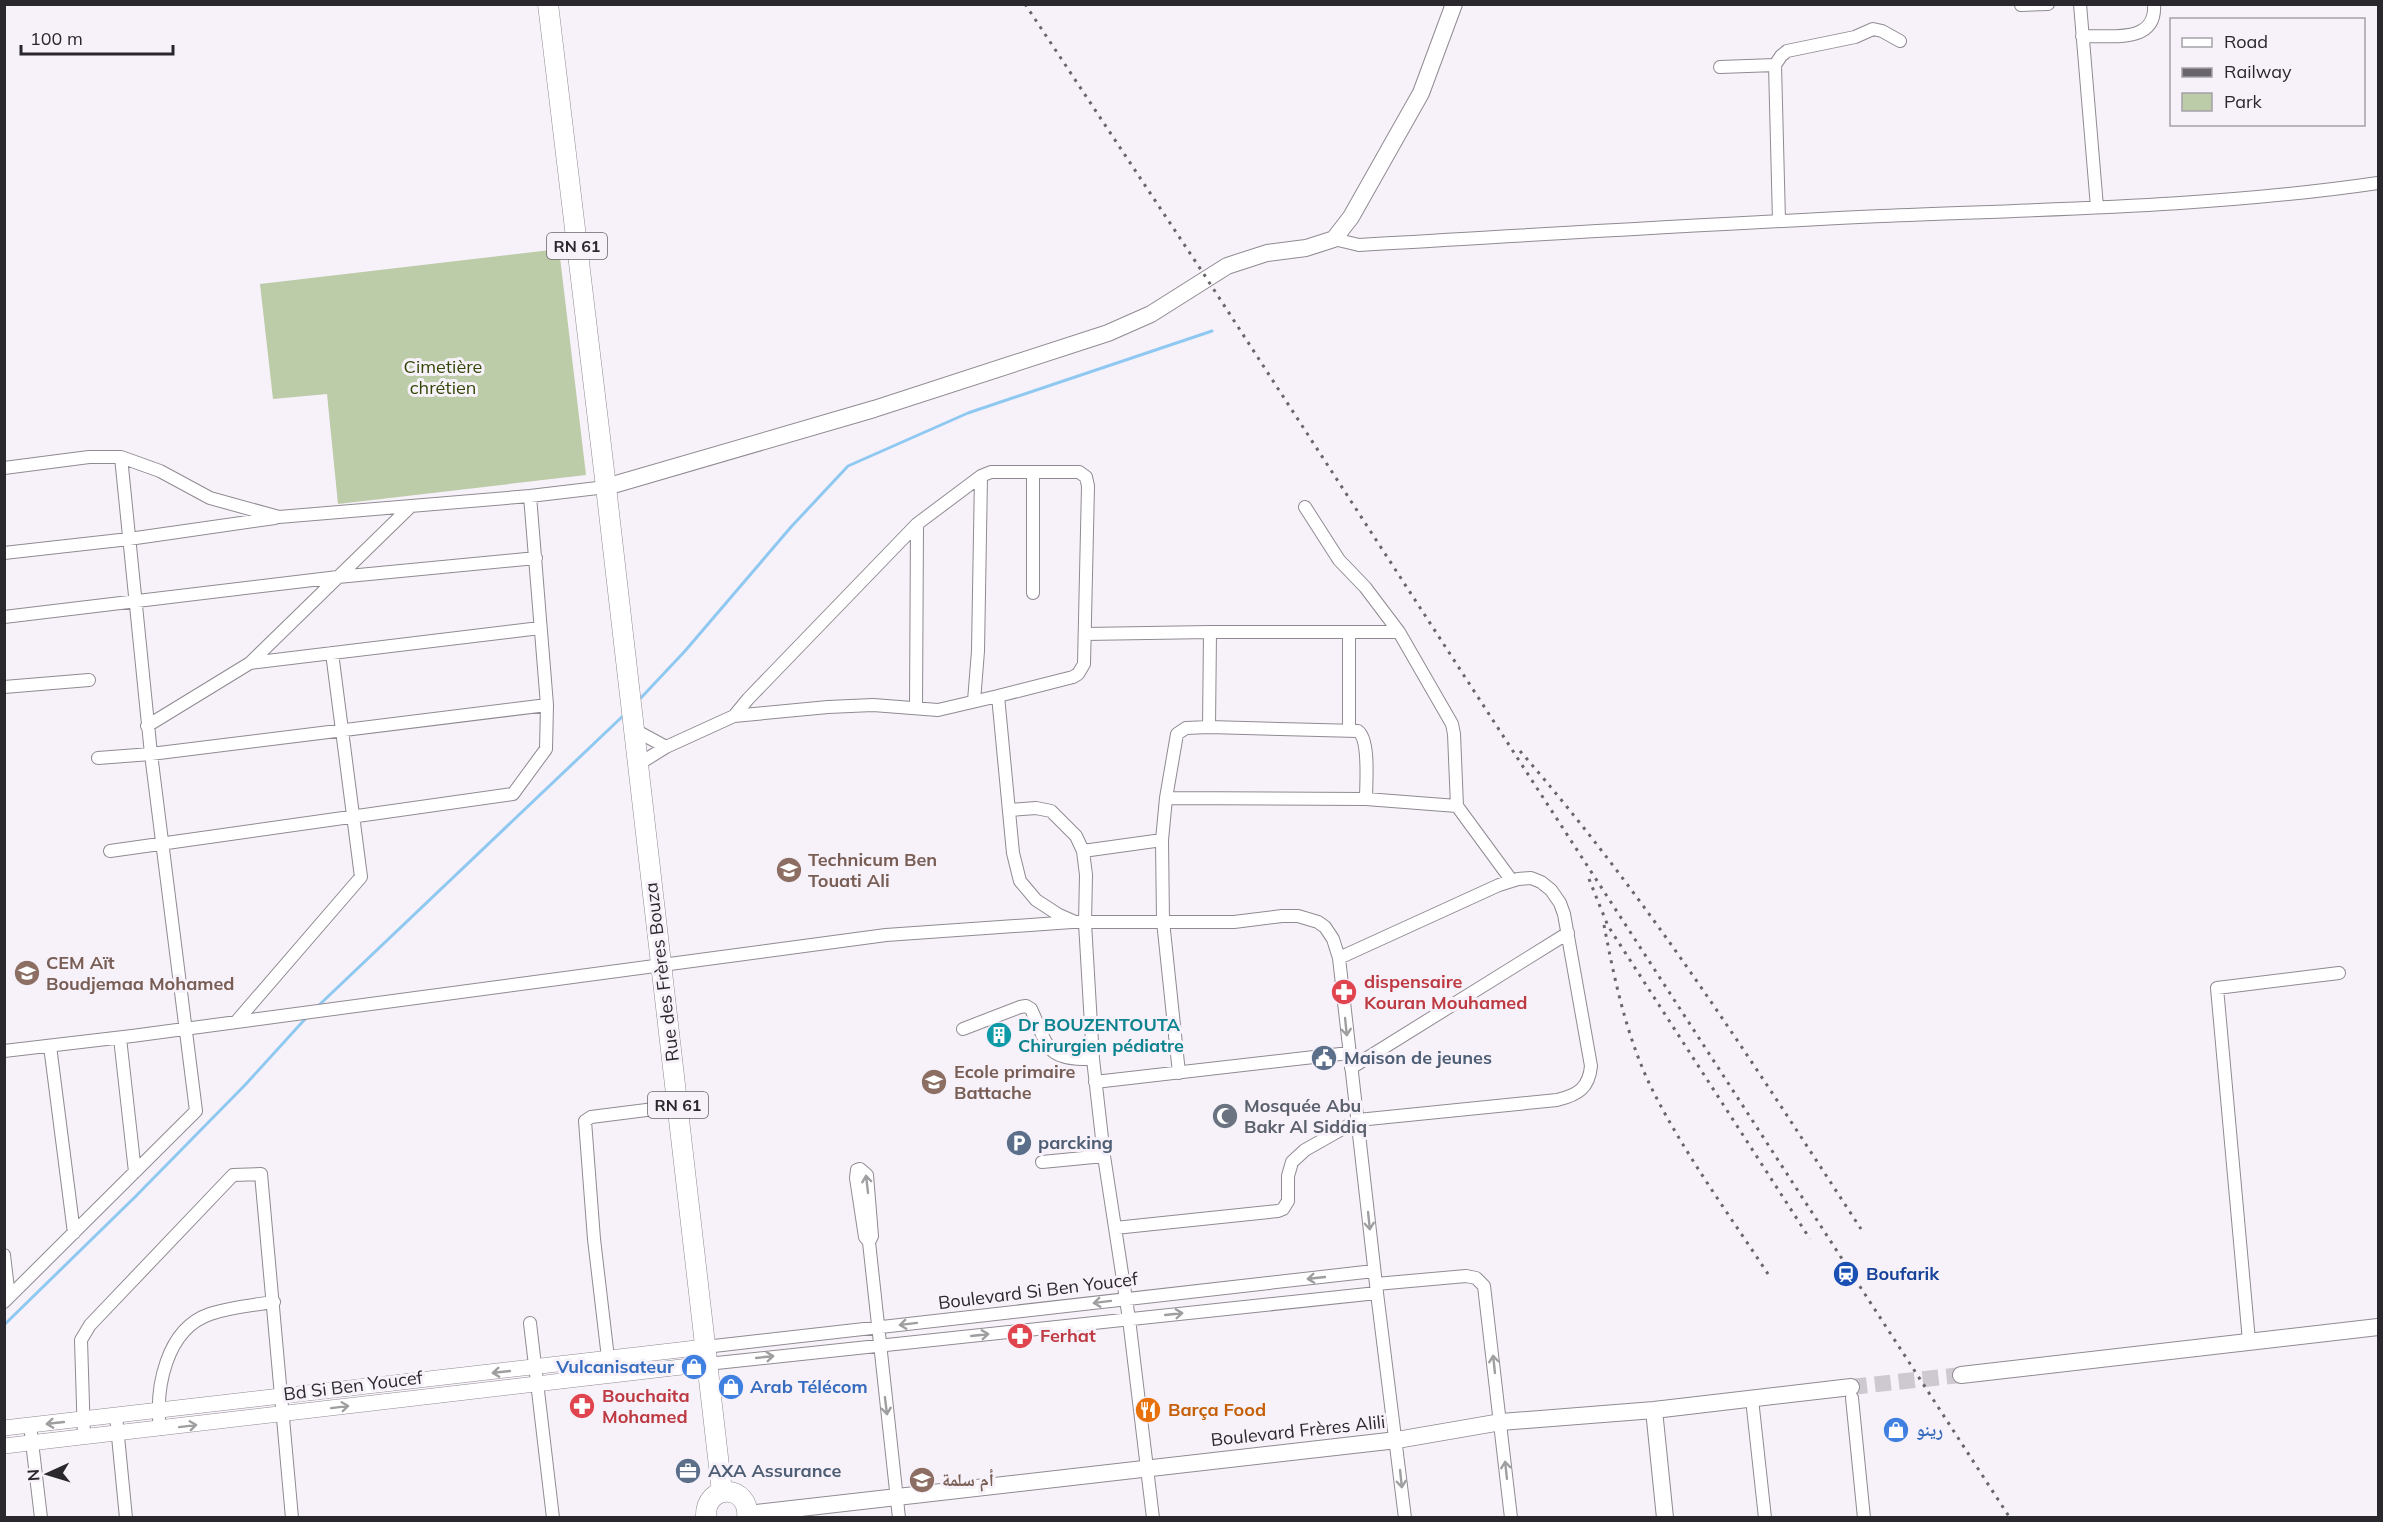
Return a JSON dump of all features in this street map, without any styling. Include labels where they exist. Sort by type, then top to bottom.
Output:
[{"type":"main road","name":"RN 61","points":[[548,4],[606,487]]},
{"type":"main road","points":[[606,487],[874,409],[1108,333],[1151,314],[1227,266],[1268,253],[1306,248],[1334,239],[1352,217],[1421,93],[1455,4]]},
{"type":"main road","name":"Rue des Frères Bouza","points":[[606,487],[722,1492]]},
{"type":"main road","points":[[1962,1374],[2379,1327]]},
{"type":"main road","name":"Boulevard Frères Alili","points":[[747,1516],[1397,1440],[1501,1422],[1654,1410],[1752,1399],[1852,1393]]},
{"type":"main road","points":[[1654,1410],[1665,1518]]},
{"type":"main road","points":[[705,1517],[711,1499],[722,1492],[729,1492],[743,1499],[747,1516]]},
{"type":"street","points":[[2020,5],[2048,4]]},
{"type":"street","points":[[2080,4],[2097,207]]},
{"type":"street","points":[[2082,36],[2136,34],[2145,30],[2152,23],[2154,4]]},
{"type":"street","points":[[1779,220],[1775,65],[1781,56],[1787,51],[1855,37],[1873,29],[1882,31],[1900,41]]},
{"type":"street","points":[[1720,67],[1775,65]]},
{"type":"street","points":[[1334,239],[1359,245],[1779,220],[2097,207],[2246,199],[2379,183]]},
{"type":"street","points":[[4,468],[89,457],[121,457],[160,471],[210,498],[279,517]]},
{"type":"street","points":[[7,1299],[196,1111],[150,754],[121,457]]},
{"type":"street","points":[[637,765],[666,747],[734,716],[828,706],[873,705],[948,709],[1078,674],[1084,664],[1088,482],[1083,474],[1076,471],[990,472],[981,476],[917,524],[734,716]]},
{"type":"street","points":[[1033,472],[1033,593]]},
{"type":"street","points":[[974,701],[978,651],[981,476]]},
{"type":"street","points":[[4,553],[129,539],[279,517],[530,496],[606,487]]},
{"type":"street","points":[[110,851],[513,794],[546,749],[548,705],[530,496]]},
{"type":"street","points":[[147,726],[250,663],[410,507]]},
{"type":"street","points":[[1305,507],[1339,560],[1365,587],[1399,632],[1452,724],[1457,806],[1512,880]]},
{"type":"street","points":[[916,708],[917,524]]},
{"type":"street","points":[[4,617],[338,577],[536,558]]},
{"type":"street","points":[[250,663],[540,628]]},
{"type":"street","points":[[1209,727],[1210,632]]},
{"type":"street","points":[[1349,632],[1349,729]]},
{"type":"street","points":[[1084,634],[1399,632]]},
{"type":"street","points":[[236,1022],[361,877],[332,653]]},
{"type":"street","points":[[4,687],[88,680]]},
{"type":"street","points":[[998,696],[1013,854],[1020,881],[1036,900],[1059,915],[1080,922]]},
{"type":"street","points":[[98,758],[150,754],[548,705]]},
{"type":"street","points":[[632,724],[666,747]]},
{"type":"street","points":[[1179,1073],[1162,921],[1162,840],[1166,798],[1177,734],[1186,728],[1209,727],[1349,729],[1362,733],[1365,743],[1366,799]]},
{"type":"street","points":[[1166,798],[1366,799],[1457,806]]},
{"type":"street","points":[[1010,810],[1036,808],[1051,811],[1076,836],[1083,851],[1086,875],[1080,922],[1095,1083],[1104,1156],[1130,1319],[1153,1518]]},
{"type":"street","points":[[1083,851],[1162,840]]},
{"type":"street","points":[[1115,1228],[1283,1209],[1288,1201],[1288,1176],[1292,1162],[1305,1150],[1358,1120],[1557,1100],[1569,1097],[1583,1089],[1588,1082],[1591,1066],[1564,914],[1551,890],[1541,882],[1531,878],[1512,880],[1338,953]]},
{"type":"street","points":[[4,1051],[120,1038],[886,935],[1080,922],[1234,922],[1282,916],[1298,916],[1318,922],[1325,927],[1338,953],[1376,1288],[1406,1518]]},
{"type":"street","points":[[1351,1068],[1568,933]]},
{"type":"street","points":[[2249,1341],[2217,988],[2339,973]]},
{"type":"street","points":[[963,1029],[1026,1006],[1031,1010],[1049,1049],[1063,1058],[1093,1059]]},
{"type":"street","points":[[120,1038],[135,1172]]},
{"type":"street","points":[[50,1046],[74,1233]]},
{"type":"street","points":[[1095,1083],[1349,1053]]},
{"type":"street","points":[[610,1375],[594,1239],[585,1121],[591,1117],[678,1106]]},
{"type":"street","points":[[1042,1162],[1104,1156]]},
{"type":"street","points":[[869,1242],[865,1237],[856,1178],[857,1170],[860,1169],[867,1175],[872,1236],[869,1242],[899,1518]]},
{"type":"street","points":[[84,1437],[81,1340],[90,1325],[233,1175],[261,1174],[292,1518]]},
{"type":"street","points":[[4,1255],[7,1299]]},
{"type":"street","name":"Boulevard Si Ben Youcef","points":[[706,1355],[878,1327],[1374,1271]]},
{"type":"street","name":"Boulevard Si Ben Youcef","points":[[706,1355],[879,1346],[1130,1319],[1466,1276],[1476,1278],[1486,1290],[1501,1422]]},
{"type":"street","points":[[160,1429],[158,1411],[161,1377],[170,1354],[188,1327],[208,1314],[274,1302]]},
{"type":"street","points":[[530,1323],[553,1518]]},
{"type":"street","name":"Bd Si Ben Youcef","points":[[4,1446],[371,1402],[536,1375],[608,1359],[706,1355]]},
{"type":"street","name":"Bd Si Ben Youcef","points":[[4,1428],[370,1387],[536,1375],[610,1375],[706,1355]]},
{"type":"street","points":[[370,1387],[371,1402]]},
{"type":"street","points":[[1852,1393],[1864,1518]]},
{"type":"street","points":[[1752,1399],[1765,1518]]},
{"type":"street","points":[[116,1416],[126,1518]]},
{"type":"street","points":[[1501,1422],[1511,1518]]},
{"type":"street","points":[[30,1425],[41,1518]]},
{"type":"green space","name":"Cimetière chrétien","points":[[559,249],[586,475],[338,504],[327,394],[273,399],[260,284]]},
{"type":"waterway","points":[[638,701],[685,651],[791,527],[848,466],[968,413],[1212,331]]},
{"type":"waterway","points":[[317,1007],[625,714]]},
{"type":"waterway","points":[[4,1325],[136,1196],[245,1085],[306,1018]]},
{"type":"tunnel","points":[[1851,1387],[1961,1375]]},
{"type":"railway","points":[[1025,4],[1207,279],[2010,1518]]},
{"type":"railway","points":[[1520,751],[1613,865],[1699,984],[1861,1229]]},
{"type":"railway","points":[[1589,879],[1608,926],[1810,1239]]},
{"type":"railway","points":[[1604,925],[1630,1034],[1655,1095],[1709,1186],[1768,1274]]},
{"type":"place","name":"Technicum Ben Touati Ali","points":[[789,870]]},
{"type":"place","name":"CEM Aït Boudjemaa Mohamed","points":[[27,973]]},
{"type":"place","name":"dispensaire Kouran Mouhamed","points":[[1344,992]]},
{"type":"place","name":"Dr BOUZENTOUTA Chirurgien pédiatre","points":[[999,1035]]},
{"type":"place","name":"Maison de jeunes","points":[[1324,1058]]},
{"type":"place","name":"Ecole primaire Battache","points":[[934,1082]]},
{"type":"place","name":"Mosquée Abu Bakr Al Siddiq","points":[[1225,1116]]},
{"type":"place","name":"parcking","points":[[1019,1143]]},
{"type":"place","name":"Boufarik","points":[[1846,1274]]},
{"type":"place","name":"Ferhat","points":[[1020,1336]]},
{"type":"place","name":"Vulcanisateur","points":[[694,1367]]},
{"type":"place","name":"Arab Télécom","points":[[731,1387]]},
{"type":"place","name":"Bouchaita Mohamed","points":[[582,1406]]},
{"type":"place","name":"Barça Food","points":[[1148,1410]]},
{"type":"place","name":"رينو","points":[[1896,1430]]},
{"type":"place","name":"AXA Assurance","points":[[688,1471]]},
{"type":"place","name":"أم سلمة","points":[[922,1480]]}]
